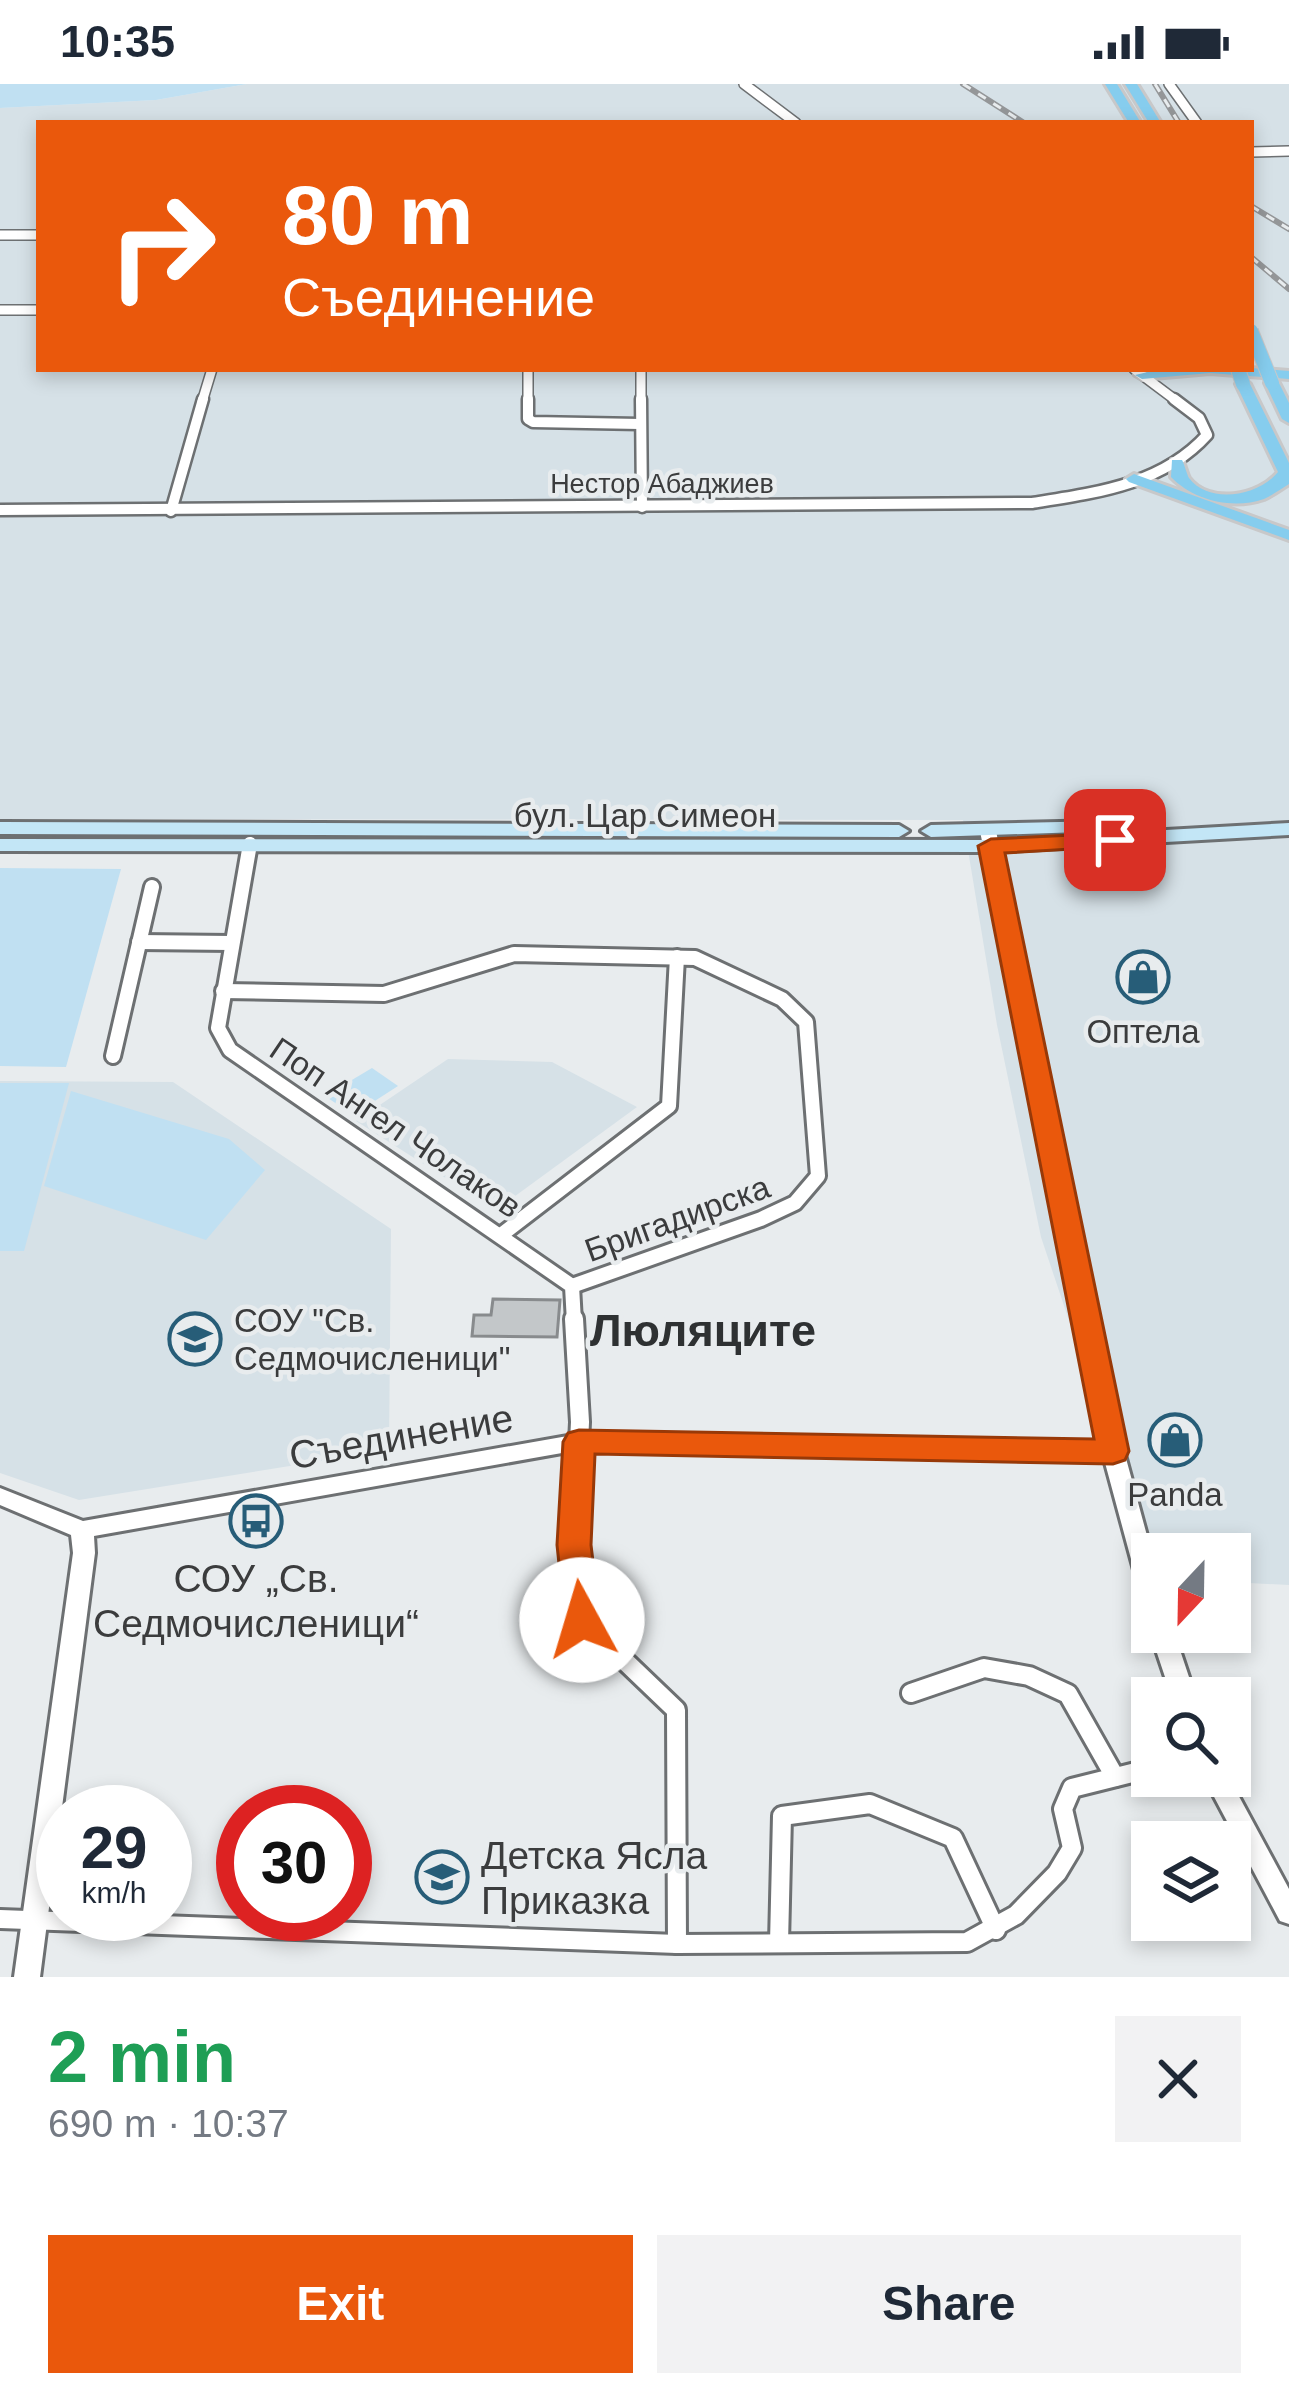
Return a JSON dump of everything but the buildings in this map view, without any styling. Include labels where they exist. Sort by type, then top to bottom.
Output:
[{"type":"main road","points":[[1111,84],[1133,120]]},
{"type":"main road","points":[[1131,84],[1153,120]]},
{"type":"main road","points":[[1254,338],[1289,419]]},
{"type":"main road","points":[[1250,372],[1289,375]]},
{"type":"main road","points":[[1140,477],[1258,498],[1276,489],[1287,476],[1241,376]]},
{"type":"main road","points":[[1177,463],[1179,476],[1193,490]]},
{"type":"main road","points":[[1140,477],[1289,535]]},
{"type":"main road","name":"бул. Цар Симеон","points":[[0,828],[989,838],[1289,815]]},
{"type":"main road","name":"бул. Цар Симеон","points":[[0,845],[989,838],[1289,829]]},
{"type":"street","points":[[744,84],[792,120]]},
{"type":"street","points":[[1169,84],[1195,120]]},
{"type":"street","points":[[1254,152],[1289,151]]},
{"type":"street","points":[[0,235],[36,235]]},
{"type":"street","points":[[0,310],[36,310]]},
{"type":"street","points":[[171,511],[211,372]]},
{"type":"street","points":[[528,372],[527,419],[533,422],[640,424]]},
{"type":"street","points":[[641,372],[642,507]]},
{"type":"street","points":[[1138,372],[1199,418],[1207,435],[1195,452],[1177,463]]},
{"type":"street","name":"Нестор Абаджиев","points":[[0,510],[981,507],[1078,496],[1177,463]]},
{"type":"street","points":[[989,838],[1113,1451],[1135,1533]]},
{"type":"street","name":"Поп Ангел Чолаков","points":[[250,844],[218,1028],[230,1050],[572,1286]]},
{"type":"street","points":[[113,1056],[152,886]]},
{"type":"street","points":[[139,942],[231,943]]},
{"type":"street","name":"Бригадирска","points":[[223,991],[384,994],[514,954],[695,958],[782,999],[806,1022],[818,1176],[795,1203],[761,1219],[572,1286]]},
{"type":"street","points":[[501,1234],[669,1106],[677,957]]},
{"type":"street","points":[[572,1286],[579,1442],[574,1545],[582,1620],[676,1710],[677,1944]]},
{"type":"street","name":"Съединение","points":[[82,1530],[579,1442],[1113,1451]]},
{"type":"street","points":[[0,1496],[82,1530],[84,1553],[25,1972]]},
{"type":"street","points":[[911,1693],[984,1668],[1029,1676],[1068,1694],[1115,1777]]},
{"type":"street","points":[[0,1919],[677,1944],[967,1942],[996,1930],[1057,1873],[1072,1848],[1063,1809],[1072,1788],[1131,1773]]},
{"type":"street","points":[[1225,1797],[1289,1913]]},
{"type":"street","points":[[779,1943],[782,1816],[870,1804],[953,1838],[996,1930]]},
{"type":"shaded area","points":[[0,84],[247,84],[156,100],[0,108]]},
{"type":"shaded area","points":[[247,84],[1289,84],[1289,1585],[1251,1583],[1251,1533],[1144,1533],[1126,1491],[1041,1237],[997,1025],[963,820],[0,819],[0,108],[156,100]]},
{"type":"shaded area","points":[[0,868],[121,869],[66,1067],[0,1066]]},
{"type":"shaded area","points":[[448,1059],[552,1062],[637,1107],[496,1210],[356,1121]]},
{"type":"shaded area","points":[[372,1068],[398,1086],[353,1115],[325,1096]]},
{"type":"shaded area","name":"СОУ \"Св. Седмочисленици\"","points":[[0,1081],[173,1082],[391,1229],[389,1450],[79,1500],[0,1473]]},
{"type":"shaded area","points":[[0,1083],[69,1083],[24,1251],[0,1251]]},
{"type":"shaded area","points":[[71,1091],[229,1139],[265,1170],[206,1240],[44,1186]]},
{"type":"railway","points":[[963,84],[1019,120]]},
{"type":"railway","points":[[1155,84],[1177,120]]},
{"type":"railway","points":[[1254,208],[1289,229]]},
{"type":"railway","points":[[1254,260],[1289,289]]},
{"type":"place","name":"Оптела","points":[[1143,977]]},
{"type":"place","name":"СОУ \"Св. Седмочисленици\"","points":[[195,1339]]},
{"type":"place","name":"Panda","points":[[1175,1440]]},
{"type":"place","name":"СОУ „Св. Седмочисленици“","points":[[256,1521]]},
{"type":"place","name":"Детска Ясла Приказка","points":[[442,1877]]},
{"type":"district","name":"Люляците","points":[[703,1330]]},
{"type":"route","points":[[582,1620],[574,1545],[579,1442],[1113,1451],[991,846],[1115,840]]}]
